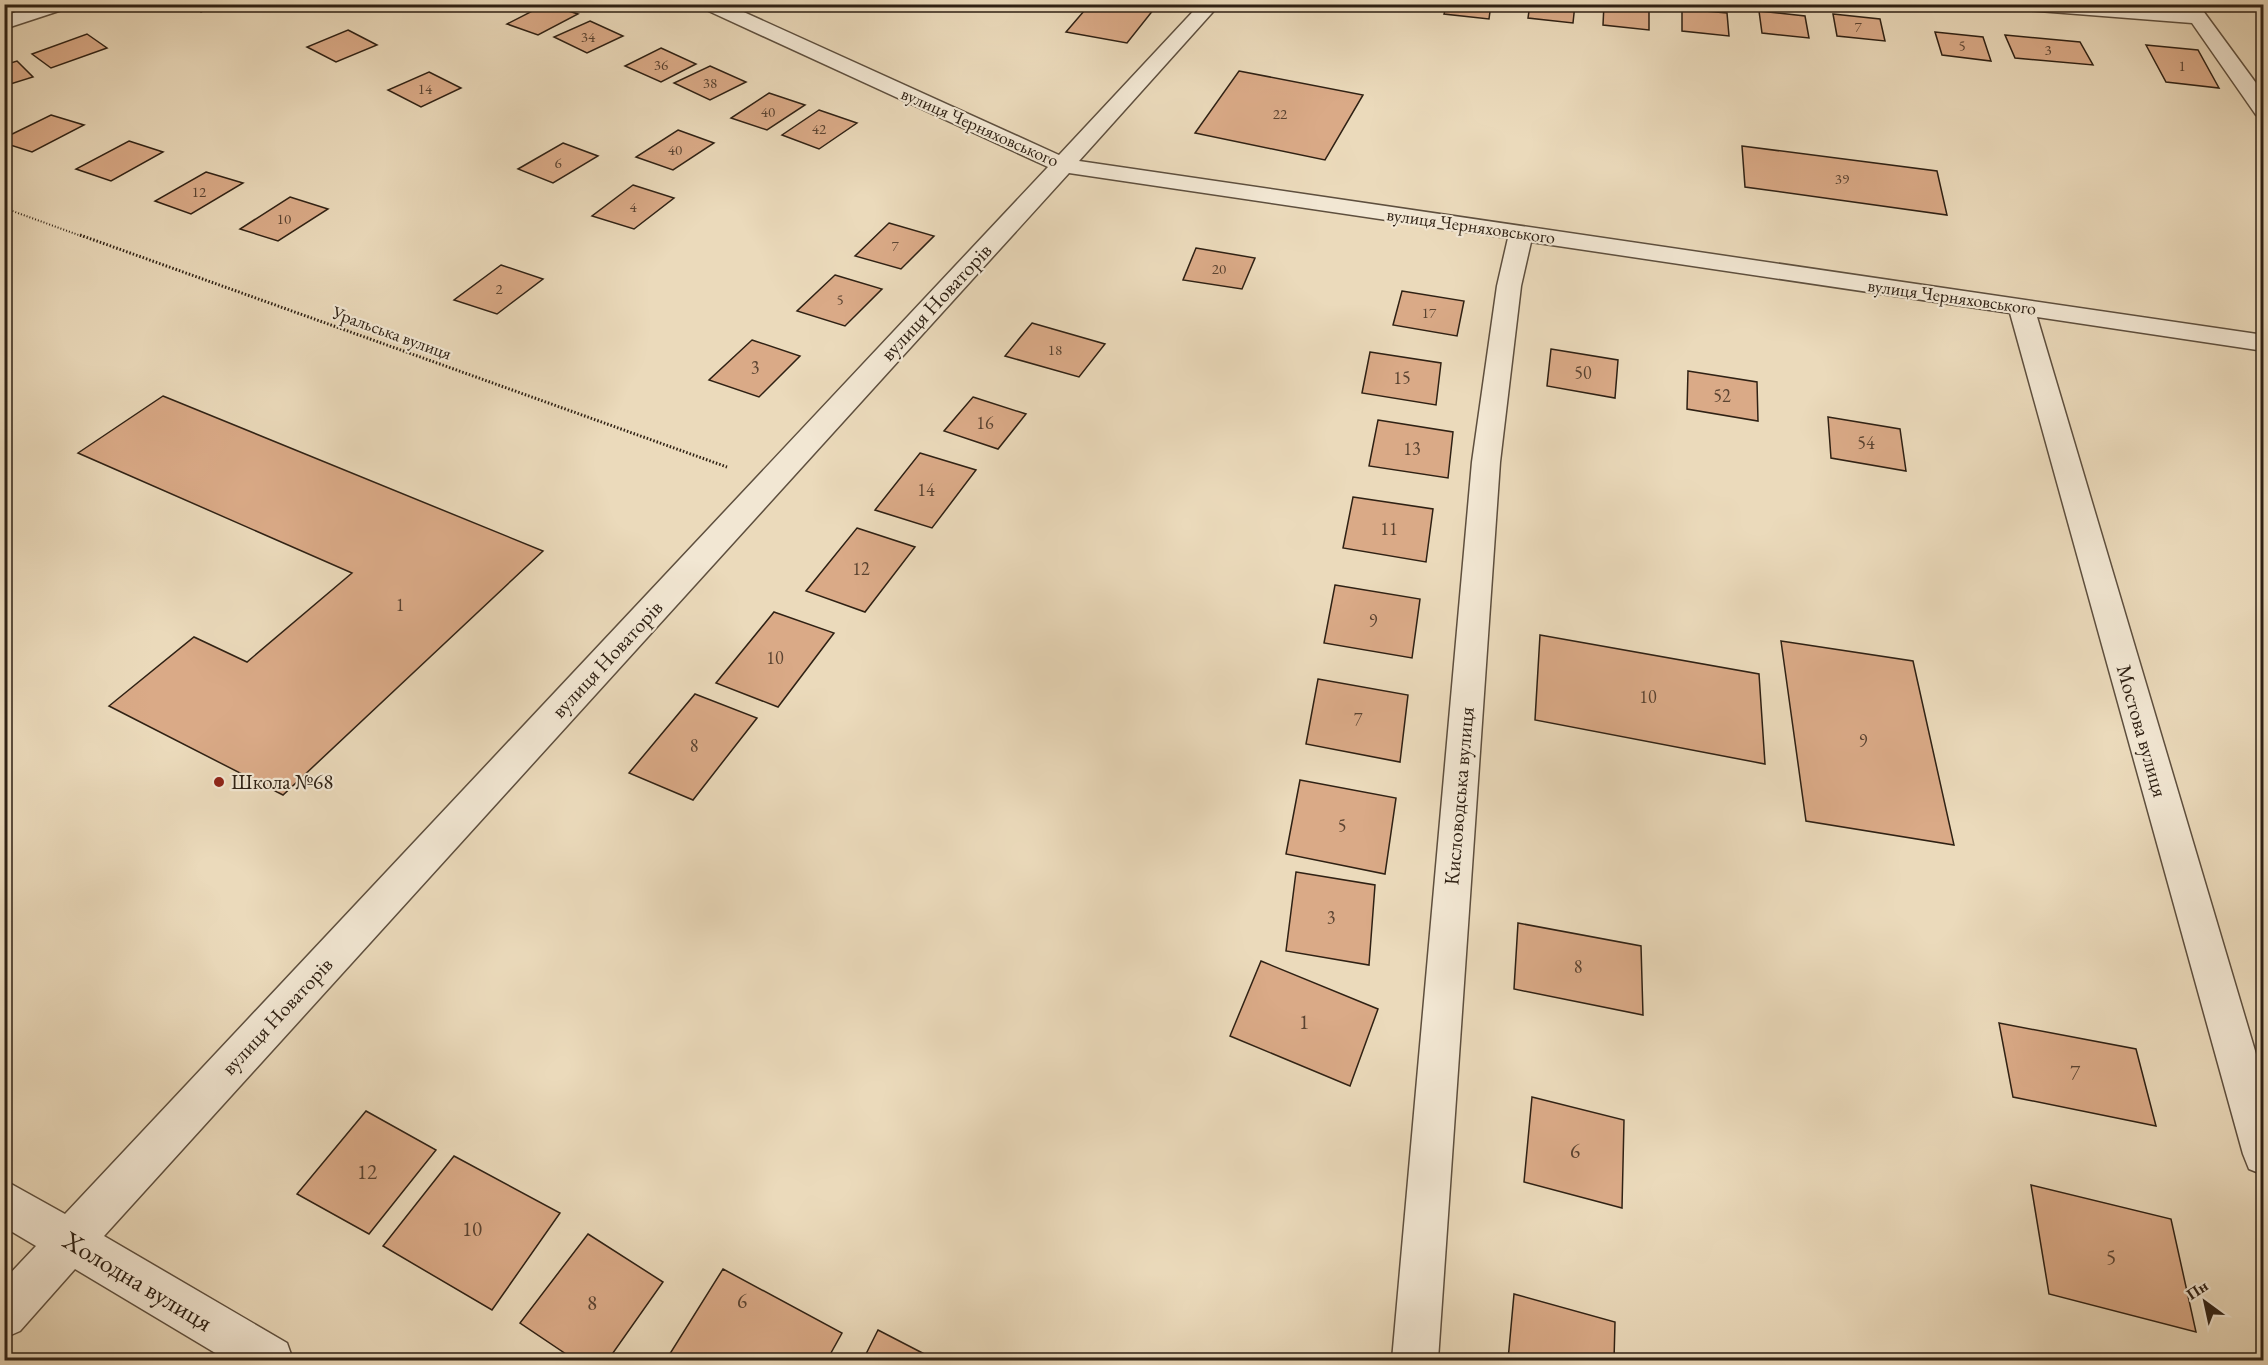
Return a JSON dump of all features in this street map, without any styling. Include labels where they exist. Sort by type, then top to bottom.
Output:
[{"type":"street","points":[[4,23],[62,4]]},
{"type":"street","name":"вулиця Черняховського","points":[[709,4],[1062,165],[2264,343]]},
{"type":"street","name":"вулиця Новаторів","points":[[4,1315],[1211,4]]},
{"type":"street","points":[[2026,4],[2193,11],[2264,110]]},
{"type":"street","name":"Кисловодська вулиця","points":[[1415,1360],[1486,462],[1509,286],[1521,233]]},
{"type":"street","name":"Мостова вулиця","points":[[2021,307],[2264,1154]]},
{"type":"street","name":"Холодна вулиця","points":[[4,1202],[270,1360]]},
{"type":"path","name":"Уральська вулиця","points":[[4,208],[770,482]]},
{"type":"building","points":[[4,4],[29,4],[4,12]]},
{"type":"building","points":[[189,4],[220,4],[201,12]]},
{"type":"building","points":[[546,4],[578,14],[538,35],[507,24]]},
{"type":"building","points":[[1090,4],[1158,4],[1127,43],[1066,32]]},
{"type":"building","points":[[1447,4],[1491,4],[1489,19],[1444,14]]},
{"type":"building","points":[[1530,4],[1575,4],[1573,23],[1528,18]]},
{"type":"building","points":[[1604,4],[1649,8],[1649,30],[1603,25]]},
{"type":"building","points":[[1682,9],[1727,13],[1729,36],[1682,31]]},
{"type":"building","points":[[1759,11],[1805,16],[1809,38],[1762,33]]},
{"type":"building","points":[[1833,14],[1880,19],[1885,41],[1837,36]]},
{"type":"building","points":[[590,21],[623,36],[587,53],[554,37]]},
{"type":"building","points":[[348,30],[377,45],[336,62],[307,47]]},
{"type":"building","points":[[1935,32],[1983,37],[1991,61],[1942,55]]},
{"type":"building","points":[[87,34],[107,48],[51,68],[32,54]]},
{"type":"building","points":[[2005,35],[2080,42],[2093,65],[2015,58]]},
{"type":"building","points":[[2146,45],[2198,50],[2219,88],[2166,82]]},
{"type":"building","points":[[661,48],[696,64],[661,82],[625,66]]},
{"type":"building","points":[[17,61],[33,77],[4,86],[4,65]]},
{"type":"building","points":[[710,66],[746,82],[710,100],[674,83]]},
{"type":"building","points":[[1239,71],[1363,95],[1325,160],[1195,133]]},
{"type":"building","points":[[429,72],[461,88],[421,107],[388,90]]},
{"type":"building","points":[[769,93],[805,105],[767,130],[731,118]]},
{"type":"building","points":[[819,110],[857,123],[819,149],[782,135]]},
{"type":"building","points":[[51,115],[84,125],[32,152],[4,143],[4,138]]},
{"type":"building","points":[[678,130],[714,143],[673,170],[636,157]]},
{"type":"building","points":[[129,141],[163,152],[111,181],[76,169]]},
{"type":"building","points":[[563,143],[598,156],[553,183],[518,169]]},
{"type":"building","points":[[1742,146],[1937,171],[1947,215],[1745,187]]},
{"type":"building","points":[[206,172],[243,183],[191,214],[155,201]]},
{"type":"building","points":[[633,185],[674,198],[634,229],[592,216]]},
{"type":"building","points":[[290,197],[328,209],[278,241],[240,229]]},
{"type":"building","points":[[889,223],[934,236],[901,269],[855,256]]},
{"type":"building","points":[[1196,248],[1255,258],[1242,289],[1183,280]]},
{"type":"building","points":[[501,265],[543,279],[497,314],[454,300]]},
{"type":"building","points":[[835,275],[882,289],[845,326],[797,311]]},
{"type":"building","points":[[1402,291],[1464,301],[1457,336],[1393,325]]},
{"type":"building","points":[[1032,323],[1105,344],[1079,377],[1005,356]]},
{"type":"building","points":[[752,340],[800,356],[759,397],[709,380]]},
{"type":"building","points":[[1551,349],[1618,360],[1615,398],[1547,386]]},
{"type":"building","points":[[1370,352],[1441,363],[1436,405],[1362,393]]},
{"type":"building","points":[[1688,371],[1757,382],[1758,421],[1687,409]]},
{"type":"building","points":[[163,396],[543,551],[283,795],[109,706],[194,637],[247,662],[352,573],[78,453]]},
{"type":"building","points":[[973,397],[1026,414],[998,449],[944,431]]},
{"type":"building","points":[[1828,417],[1900,429],[1906,471],[1831,458]]},
{"type":"building","points":[[1378,420],[1453,432],[1448,478],[1369,466]]},
{"type":"building","points":[[920,453],[976,470],[932,528],[875,510]]},
{"type":"building","points":[[1353,497],[1433,509],[1426,562],[1343,548]]},
{"type":"building","points":[[857,528],[915,547],[865,612],[806,591]]},
{"type":"building","points":[[1335,585],[1420,599],[1412,658],[1324,643]]},
{"type":"building","points":[[774,612],[834,633],[778,707],[716,683]]},
{"type":"building","points":[[1540,635],[1759,674],[1765,764],[1535,720]]},
{"type":"building","points":[[1781,641],[1913,661],[1954,845],[1806,821]]},
{"type":"building","points":[[1318,679],[1408,695],[1400,762],[1306,744]]},
{"type":"building","points":[[695,694],[757,718],[693,800],[629,773]]},
{"type":"building","points":[[1300,780],[1396,798],[1385,874],[1286,854]]},
{"type":"building","points":[[1296,872],[1375,885],[1369,965],[1286,951]]},
{"type":"building","points":[[1518,923],[1641,946],[1643,1015],[1514,989]]},
{"type":"building","points":[[1261,961],[1378,1009],[1350,1086],[1230,1036]]},
{"type":"building","points":[[1999,1023],[2136,1049],[2156,1126],[2013,1097]]},
{"type":"building","points":[[1532,1097],[1624,1120],[1622,1208],[1524,1182]]},
{"type":"building","points":[[366,1111],[436,1150],[369,1234],[297,1194]]},
{"type":"building","points":[[454,1156],[560,1213],[492,1310],[383,1246]]},
{"type":"building","points":[[2031,1185],[2171,1219],[2196,1332],[2049,1294]]},
{"type":"building","points":[[588,1234],[663,1282],[608,1360],[575,1360],[520,1323]]},
{"type":"building","points":[[723,1269],[842,1333],[827,1360],[666,1360]]},
{"type":"building","points":[[1514,1294],[1615,1322],[1614,1360],[1508,1360]]},
{"type":"building","points":[[878,1330],[936,1360],[863,1360]]},
{"type":"place","name":"Школа №68","points":[[219,782]]}]
